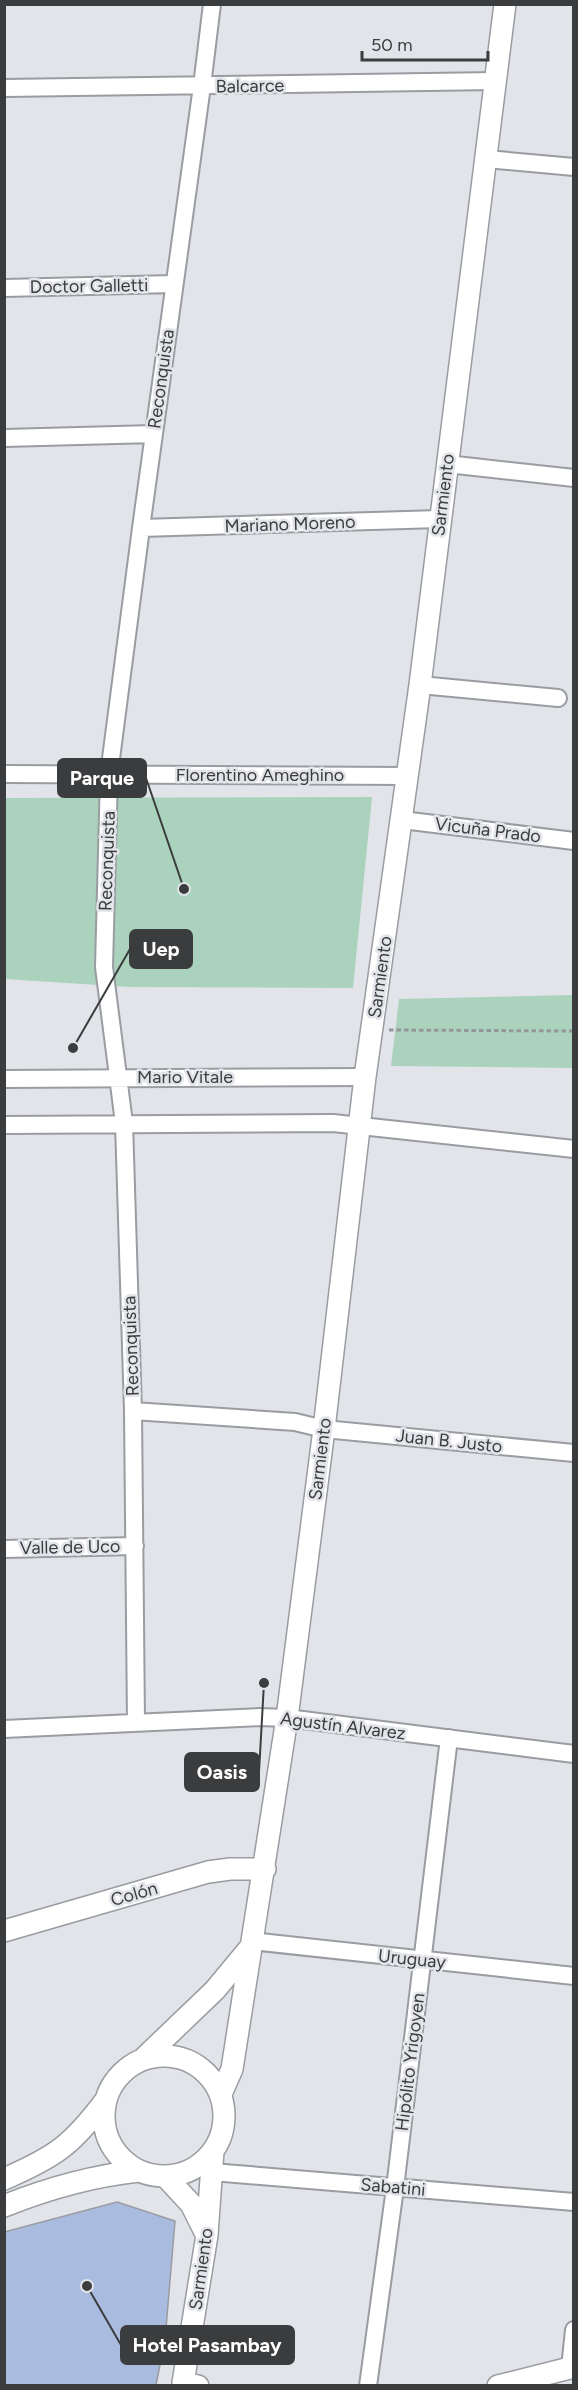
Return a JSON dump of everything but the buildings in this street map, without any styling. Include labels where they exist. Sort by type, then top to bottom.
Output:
[{"type":"street","name":"Reconquista","points":[[136,1723],[133,1411],[124,1123],[104,967],[109,774],[212,4]]},
{"type":"street","name":"Sarmiento","points":[[220,2094],[232,2069],[287,1718],[324,1429],[365,1077],[420,685],[505,4]]},
{"type":"street","name":"Balcarce","points":[[4,88],[496,81]]},
{"type":"street","points":[[486,159],[573,167]]},
{"type":"street","name":"Doctor Galletti","points":[[4,288],[174,284]]},
{"type":"street","points":[[4,438],[154,434]]},
{"type":"street","points":[[447,464],[573,478]]},
{"type":"street","name":"Mariano Moreno","points":[[141,528],[440,519]]},
{"type":"street","points":[[420,685],[558,698]]},
{"type":"street","name":"Florentino Ameghino","points":[[4,774],[408,776]]},
{"type":"street","name":"Vicuña Prado","points":[[402,820],[573,841]]},
{"type":"street","name":"Mario Vitale","points":[[4,1079],[365,1077]]},
{"type":"street","points":[[4,1125],[333,1123],[573,1149]]},
{"type":"street","name":"Juan B. Justo","points":[[133,1411],[295,1422],[324,1429],[573,1453]]},
{"type":"street","name":"Valle de Uco","points":[[4,1549],[135,1546]]},
{"type":"street","name":"Agustín Alvarez","points":[[4,1729],[259,1716],[573,1754]]},
{"type":"street","name":"Hipólito Yrigoyen","points":[[368,2385],[395,2188],[449,1738]]},
{"type":"street","name":"Colón","points":[[4,1931],[208,1872],[230,1869],[265,1869]]},
{"type":"street","name":"Sarmiento","points":[[142,2060],[215,1990],[250,1945]]},
{"type":"street","name":"Uruguay","points":[[250,1945],[573,1976]]},
{"type":"street","points":[[4,2179],[50,2157],[70,2144],[105,2102],[113,2084],[125,2070],[142,2060],[160,2056],[179,2058],[197,2065],[211,2078],[220,2094],[224,2111],[224,2129],[212,2162],[204,2162],[180,2175],[166,2177],[152,2176],[139,2171],[124,2162],[113,2150],[106,2135],[103,2118],[105,2102]]},
{"type":"street","name":"Sarmiento","points":[[188,2385],[207,2235],[212,2162]]},
{"type":"street","name":"Sabatini","points":[[212,2162],[395,2188],[573,2202]]},
{"type":"street","points":[[4,2206],[43,2190],[78,2180],[139,2171]]},
{"type":"street","points":[[166,2177],[191,2204],[207,2235]]},
{"type":"street","points":[[498,2385],[572,2367],[573,2330]]},
{"type":"path","points":[[372,1030],[573,1031]]},
{"type":"green space","points":[[372,797],[353,988],[129,987],[5,979],[5,798]]},
{"type":"green space","points":[[573,995],[573,1068],[391,1066],[399,999]]},
{"type":"place","name":"Parque","points":[[184,889]]},
{"type":"place","name":"Uep","points":[[73,1048]]},
{"type":"place","name":"Oasis","points":[[264,1683]]},
{"type":"place","name":"Hotel Pasambay","points":[[87,2286]]}]
